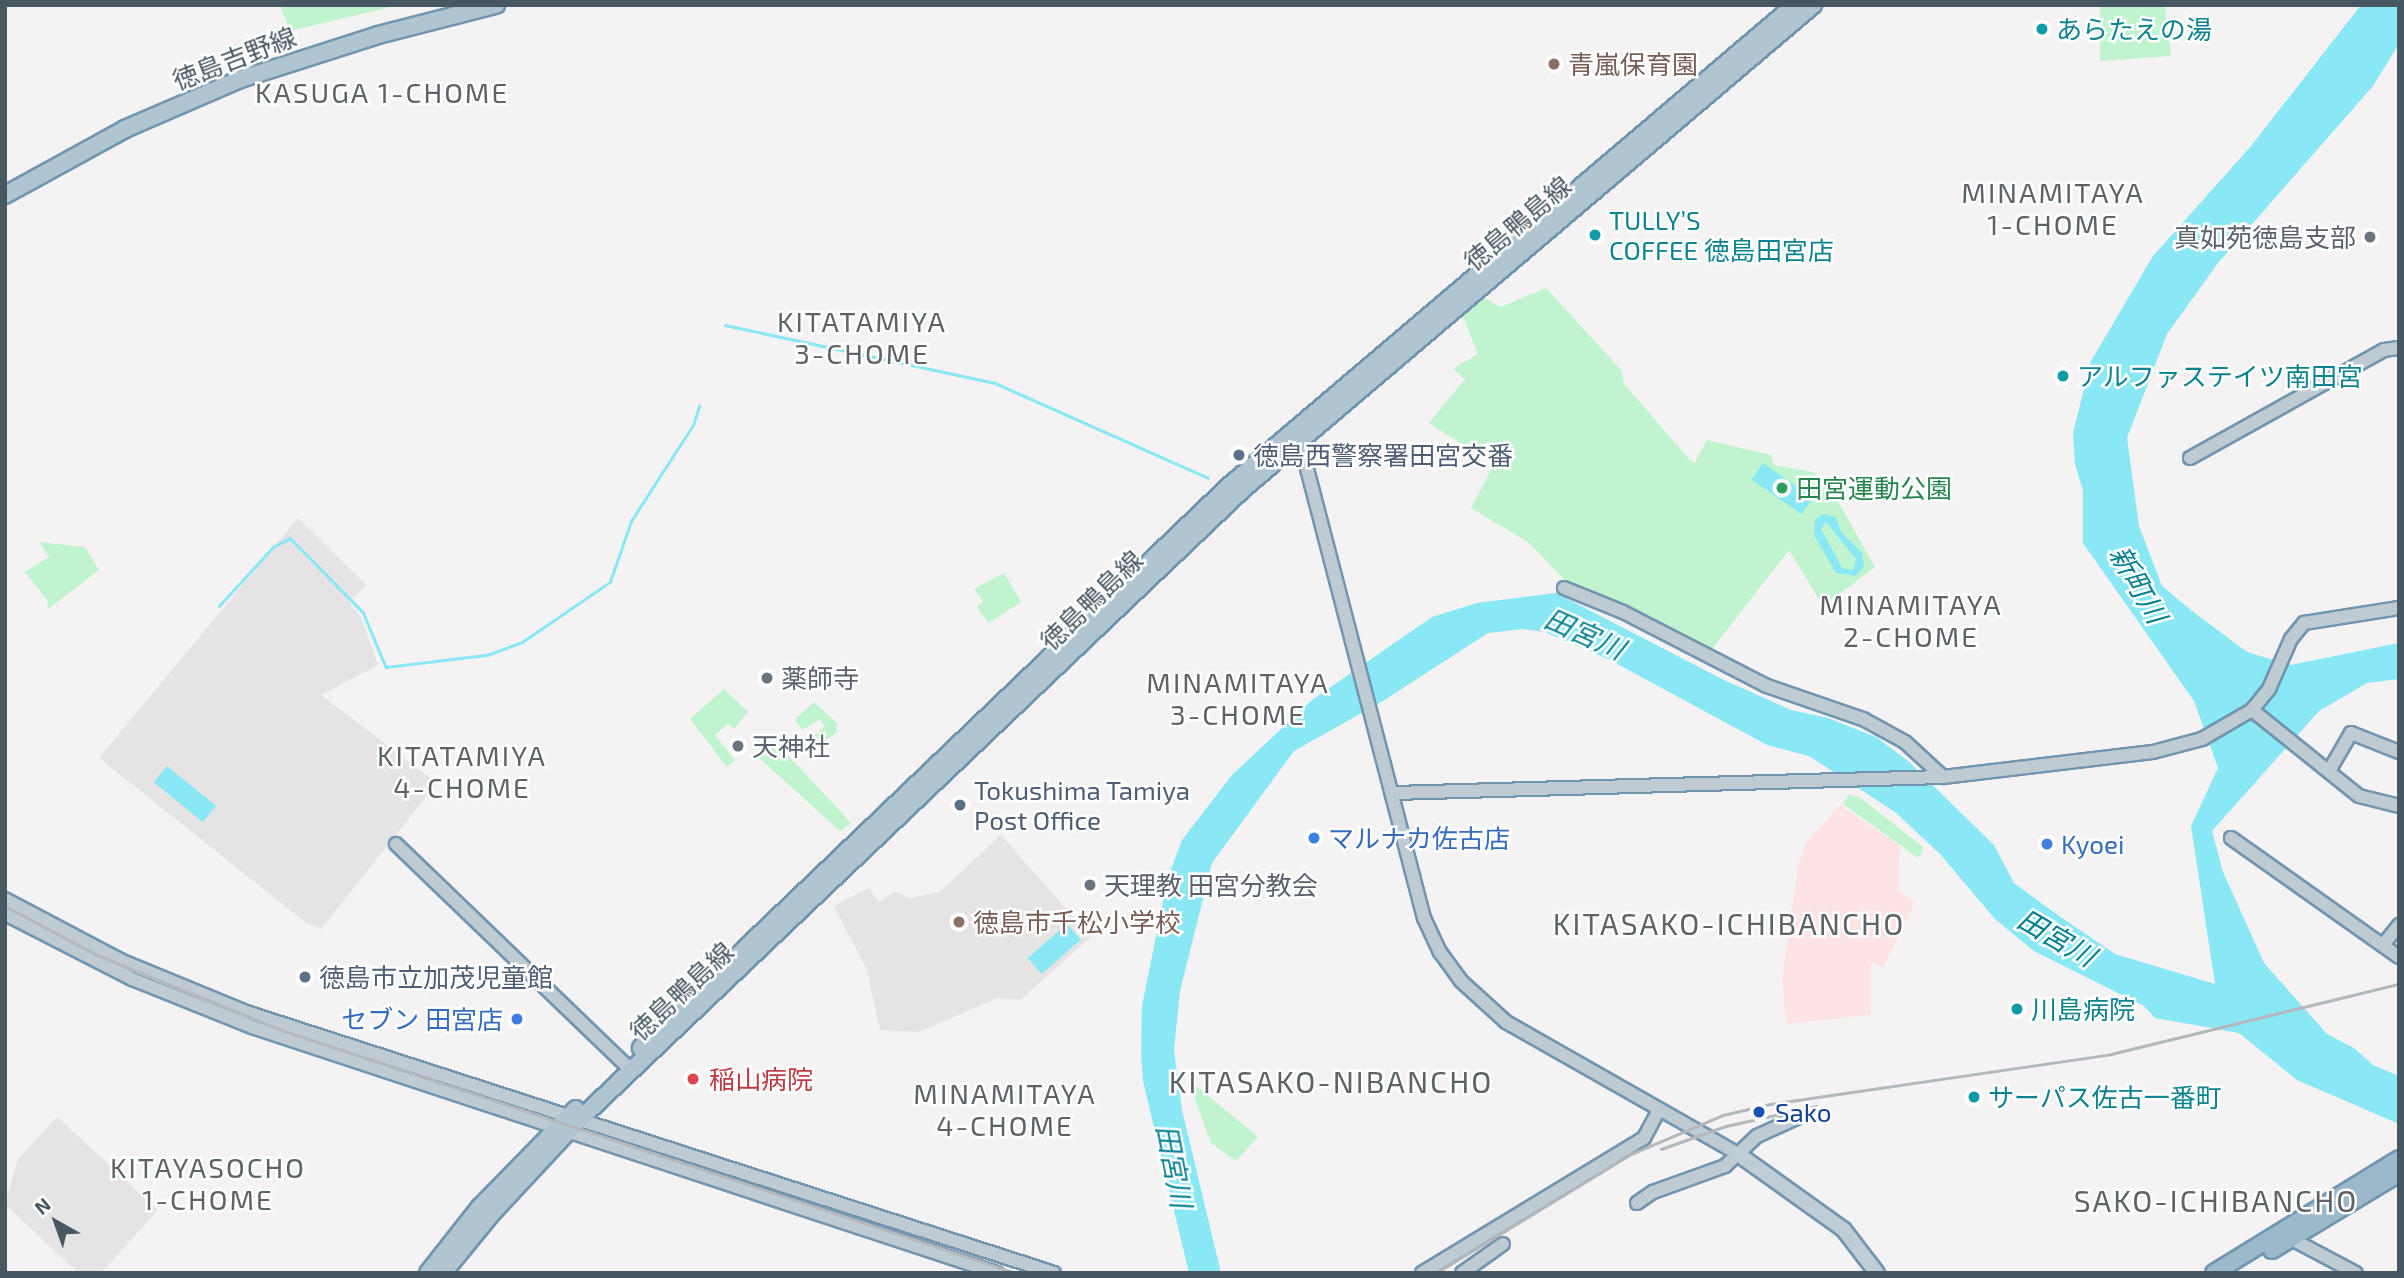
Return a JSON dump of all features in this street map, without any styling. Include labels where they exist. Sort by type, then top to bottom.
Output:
[{"type":"highway","points":[[2233,1273],[2399,1159]]},
{"type":"highway","points":[[2214,1273],[2399,1173]]},
{"type":"main road","name":"徳島吉野線","points":[[5,195],[125,129],[238,80],[378,35],[496,5]]},
{"type":"main road","name":"徳島鴨島線","points":[[428,1273],[480,1207],[1297,433],[1795,5]]},
{"type":"main road","name":"徳島鴨島線","points":[[1297,433],[1813,5]]},
{"type":"main road","name":"徳島鴨島線","points":[[443,1273],[568,1125]]},
{"type":"main road","points":[[1738,1154],[1844,1230],[1877,1273]]},
{"type":"street","points":[[2190,458],[2384,350],[2399,348]]},
{"type":"street","points":[[1297,433],[1394,793],[1424,918],[1461,981],[1506,1022],[1738,1154]]},
{"type":"street","points":[[1564,587],[1623,612],[1767,686],[1863,719],[1905,743],[1937,777]]},
{"type":"street","points":[[1394,793],[1937,777],[2153,752],[2202,739],[2252,710],[2304,623],[2399,608]]},
{"type":"street","points":[[2252,710],[2359,796],[2399,806]]},
{"type":"street","points":[[2329,771],[2351,733],[2399,752]]},
{"type":"street","points":[[2231,838],[2399,957]]},
{"type":"street","points":[[396,844],[628,1067]]},
{"type":"street","points":[[5,899],[120,960],[246,1012],[997,1273]]},
{"type":"street","points":[[5,914],[132,979],[252,1027],[1054,1273]]},
{"type":"street","points":[[2383,945],[2399,925]]},
{"type":"street","points":[[1422,1273],[1644,1138],[1659,1110]]},
{"type":"street","points":[[1637,1203],[1653,1192],[1725,1166],[1757,1136],[1799,1117]]},
{"type":"street","points":[[2285,1236],[2357,1273]]},
{"type":"street","points":[[1462,1273],[1503,1244]]},
{"type":"shaded area","points":[[298,518],[366,585],[349,602],[361,617],[378,665],[321,695],[437,783],[321,929],[305,922],[99,758]]},
{"type":"shaded area","points":[[1840,805],[1900,846],[1898,891],[1915,902],[1884,966],[1871,963],[1871,1015],[1786,1024],[1782,980],[1798,866],[1806,843]]},
{"type":"shaded area","name":"徳島市千松小学校","points":[[1001,835],[1091,937],[1020,1000],[997,998],[919,1032],[880,1030],[867,970],[834,906],[869,888],[879,902],[895,892],[910,898],[940,892]]},
{"type":"shaded area","points":[[57,1117],[158,1210],[101,1273],[78,1273],[5,1204],[18,1159]]},
{"type":"green space","points":[[280,5],[399,5],[290,31]]},
{"type":"green space","points":[[2100,5],[2165,5],[2171,56],[2100,61]]},
{"type":"green space","name":"田宮運動公園","points":[[1546,288],[1622,371],[1624,384],[1690,460],[1695,463],[1707,440],[1771,455],[1774,465],[1812,472],[1827,482],[1875,567],[1833,599],[1820,601],[1789,550],[1712,649],[1701,648],[1627,606],[1564,579],[1528,542],[1471,508],[1494,464],[1429,423],[1465,379],[1453,369],[1478,354],[1462,314],[1482,297],[1501,307]]},
{"type":"green space","points":[[39,542],[85,547],[99,570],[48,609],[47,600],[25,572],[49,557]]},
{"type":"green space","points":[[1004,573],[1021,602],[989,623],[977,607],[983,601],[974,589]]},
{"type":"green space","points":[[724,689],[748,712],[734,729],[728,724],[715,735],[735,760],[727,767],[690,719]]},
{"type":"green space","points":[[814,702],[837,723],[836,733],[804,756],[811,739],[825,726],[820,719],[802,730],[795,720]]},
{"type":"green space","points":[[773,739],[851,823],[840,831],[756,755]]},
{"type":"green space","points":[[1849,794],[1862,799],[1923,847],[1918,858],[1843,804]]},
{"type":"green space","points":[[1193,1083],[1258,1137],[1236,1161],[1211,1143],[1190,1086]]},
{"type":"water","points":[[2361,5],[2399,5],[2399,44],[2373,86],[2218,263],[2167,334],[2127,438],[2139,526],[2162,586],[2192,611],[2247,652],[2290,665],[2399,643],[2399,679],[2367,683],[2319,711],[2212,831],[2223,872],[2264,963],[2327,1034],[2354,1048],[2373,1065],[2399,1076],[2399,1124],[2297,1080],[2239,1033],[2155,1018],[2144,1006],[2034,951],[1995,919],[1940,854],[1895,812],[1809,756],[1767,745],[1608,659],[1545,632],[1523,629],[1488,633],[1383,701],[1294,751],[1212,863],[1180,991],[1174,1050],[1182,1110],[1221,1273],[1189,1273],[1143,1081],[1141,1052],[1142,1006],[1168,877],[1182,840],[1232,775],[1312,700],[1432,617],[1477,603],[1556,593],[1724,680],[1791,710],[1828,718],[1876,737],[1908,761],[1994,845],[2014,883],[2059,916],[2115,954],[2215,984],[2191,826],[2218,768],[2194,701],[2083,543],[2083,491],[2075,464],[2073,433],[2091,361],[2153,256],[2251,146]]},
{"type":"water","name":"田宮運動公園","points":[[1763,463],[1813,498],[1801,514],[1752,479]]},
{"type":"water","points":[[1823,514],[1836,517],[1841,532],[1862,553],[1864,566],[1856,576],[1836,573],[1814,535],[1815,520]],"holes":[[[1826,522],[1856,559],[1853,570],[1842,568],[1821,529]]]},
{"type":"water","points":[[167,766],[216,806],[203,822],[154,782]]},
{"type":"water","points":[[1067,924],[1081,940],[1042,974],[1028,958]]},
{"type":"waterway","points":[[725,325],[995,383],[1208,478]]},
{"type":"waterway","points":[[219,606],[273,547],[290,538],[363,612],[386,667],[487,655],[522,642],[610,582],[631,521],[693,425],[699,406]]},
{"type":"railway","points":[[5,906],[97,955],[284,1031],[1016,1273]]},
{"type":"railway","points":[[1436,1273],[1629,1155],[1723,1115],[1770,1104],[2111,1054],[2399,984]]},
{"type":"railway","points":[[1661,1149],[1726,1126],[1816,1106]]},
{"type":"place","name":"あらたえの湯","points":[[2042,29]]},
{"type":"place","name":"青嵐保育園","points":[[1554,64]]},
{"type":"place","name":"TULLY’S COFFEE 徳島田宮店","points":[[1595,235]]},
{"type":"place","name":"真如苑徳島支部","points":[[2370,237]]},
{"type":"place","name":"アルファステイツ南田宮","points":[[2063,376]]},
{"type":"place","name":"徳島西警察署田宮交番","points":[[1239,455]]},
{"type":"place","name":"田宮運動公園","points":[[1782,488]]},
{"type":"place","name":"薬師寺","points":[[767,678]]},
{"type":"place","name":"天神社","points":[[738,746]]},
{"type":"place","name":"Tokushima Tamiya Post Office","points":[[960,805]]},
{"type":"place","name":"マルナカ佐古店","points":[[1314,838]]},
{"type":"place","name":"Kyoei","points":[[2047,844]]},
{"type":"place","name":"天理教 田宮分教会","points":[[1090,885]]},
{"type":"place","name":"徳島市千松小学校","points":[[959,922]]},
{"type":"place","name":"徳島市立加茂児童館","points":[[305,977]]},
{"type":"place","name":"川島病院","points":[[2017,1009]]},
{"type":"place","name":"セブン 田宮店","points":[[517,1019]]},
{"type":"place","name":"稲山病院","points":[[693,1079]]},
{"type":"place","name":"サーパス佐古一番町","points":[[1974,1097]]},
{"type":"place","name":"Sako","points":[[1759,1112]]},
{"type":"district","name":"KASUGA 1-CHOME","points":[[382,92]]},
{"type":"district","name":"MINAMITAYA 1-CHOME","points":[[2053,208]]},
{"type":"district","name":"KITATAMIYA 3-CHOME","points":[[862,337]]},
{"type":"district","name":"MINAMITAYA 2-CHOME","points":[[1911,620]]},
{"type":"district","name":"MINAMITAYA 3-CHOME","points":[[1238,698]]},
{"type":"district","name":"KITATAMIYA 4-CHOME","points":[[462,771]]},
{"type":"district","name":"KITASAKO-ICHIBANCHO","points":[[1729,923]]},
{"type":"district","name":"KITASAKO-NIBANCHO","points":[[1331,1081]]},
{"type":"district","name":"MINAMITAYA 4-CHOME","points":[[1005,1109]]},
{"type":"district","name":"KITAYASOCHO 1-CHOME","points":[[208,1183]]},
{"type":"district","name":"SAKO-ICHIBANCHO","points":[[2216,1200]]},
{"type":"water label","name":"新町川","points":[[2139,584]]},
{"type":"water label","name":"田宮川","points":[[1585,633]]},
{"type":"water label","name":"田宮川","points":[[2057,937]]},
{"type":"water label","name":"田宮川","points":[[1175,1166]]}]
